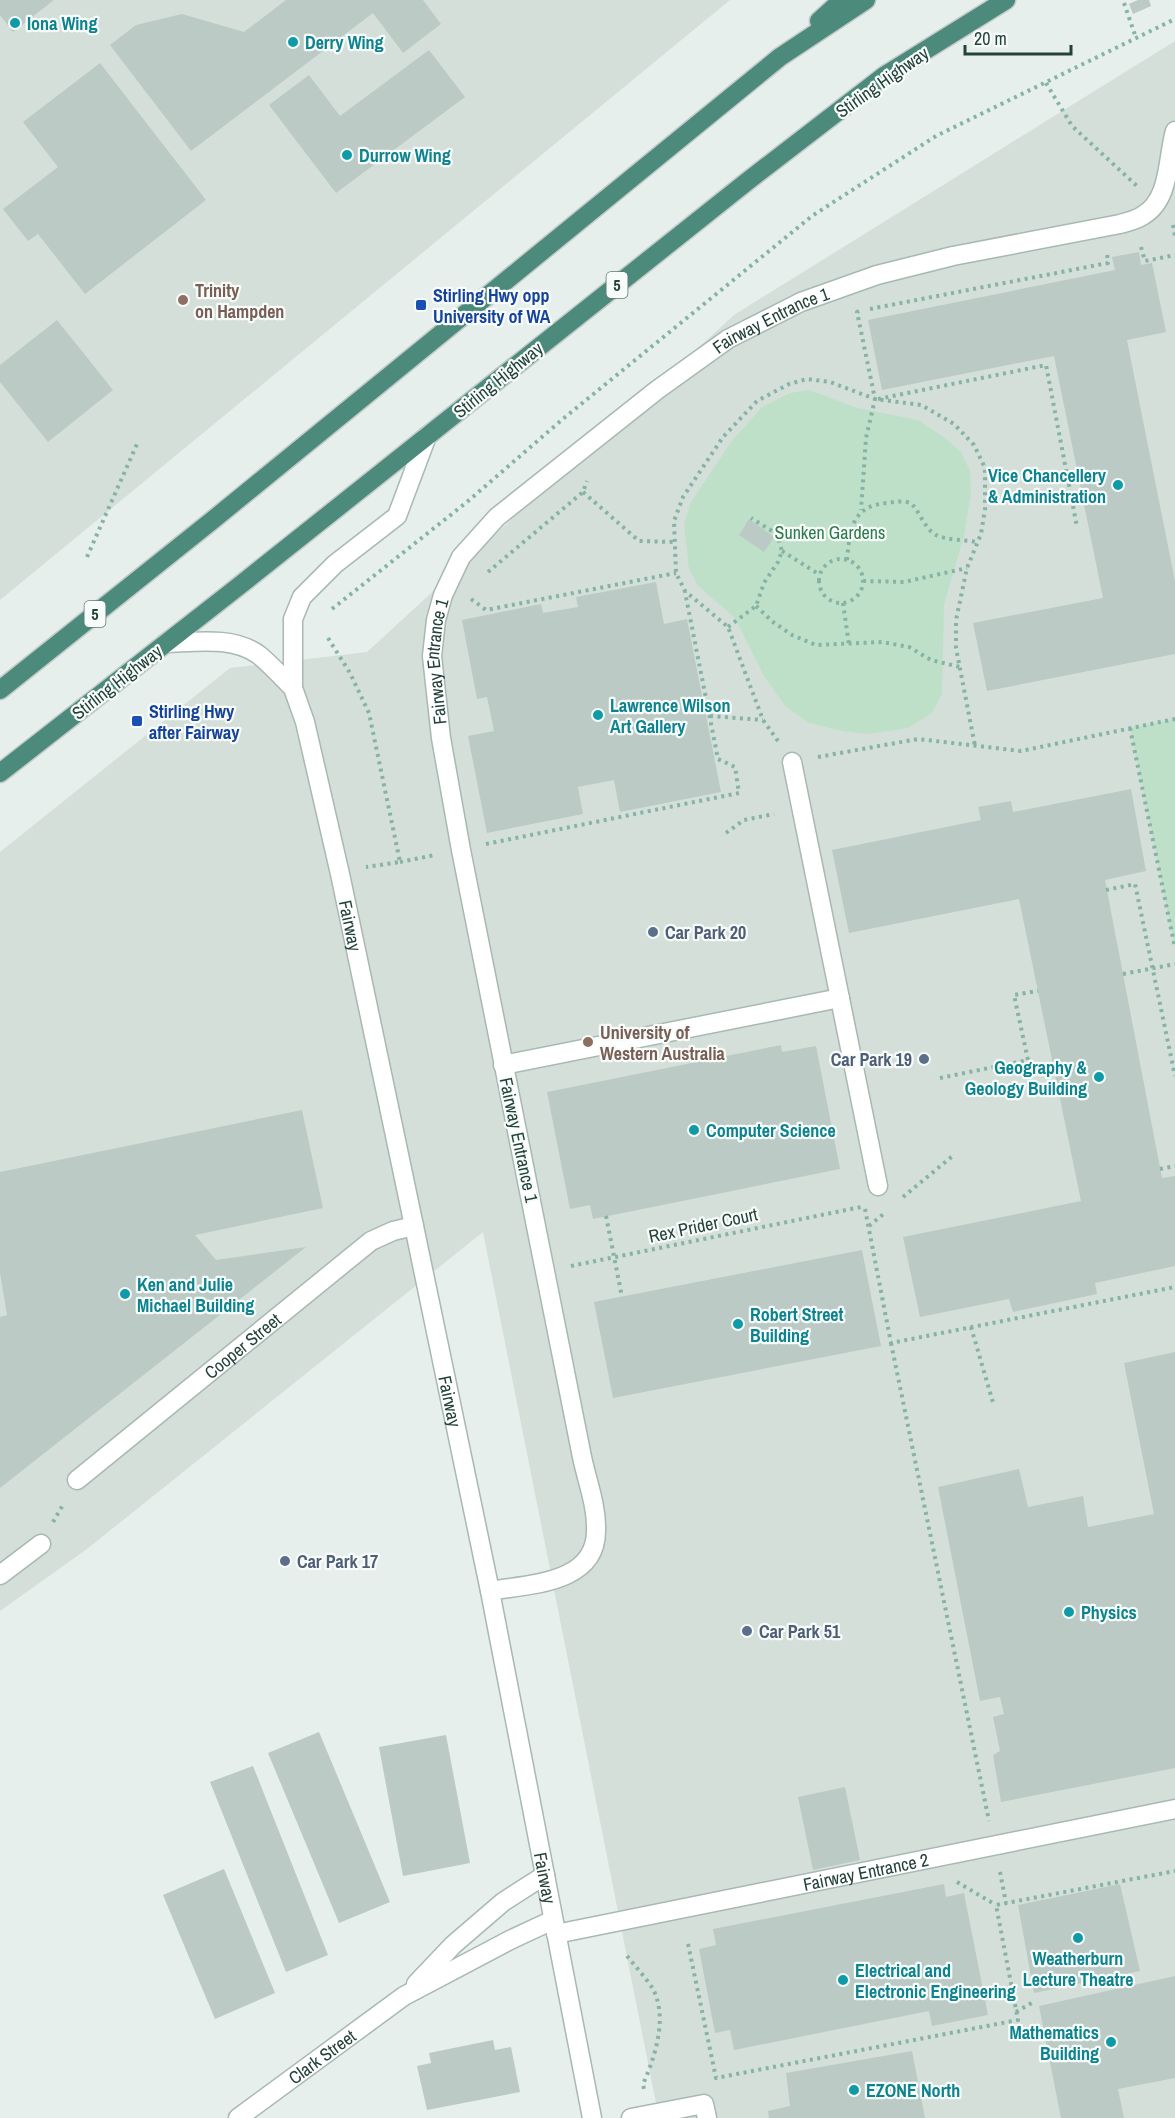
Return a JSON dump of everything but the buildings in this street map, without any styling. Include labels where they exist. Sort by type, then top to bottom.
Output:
[{"type":"highway","points":[[780,57],[842,0]]},
{"type":"highway","name":"5","points":[[0,690],[780,57],[867,0]]},
{"type":"highway","name":"Stirling Highway","points":[[0,773],[749,180],[884,76],[1006,0]]},
{"type":"highway","points":[[0,784],[19,758]]},
{"type":"street","name":"Fairway Entrance 1","points":[[490,1591],[565,1576],[586,1561],[596,1538],[594,1509],[460,850],[441,738],[432,656],[436,620],[443,595],[461,557],[497,517],[657,390],[719,345],[801,302],[877,275],[953,256],[1120,225],[1143,216],[1156,201],[1168,175],[1175,131]]},
{"type":"street","points":[[293,688],[293,619],[302,597],[335,564],[397,516],[427,436]]},
{"type":"street","points":[[166,643],[220,641],[241,646],[258,654],[293,688]]},
{"type":"street","name":"Fairway","points":[[293,688],[305,722],[340,874],[414,1226],[490,1591],[592,2118]]},
{"type":"street","points":[[792,762],[878,1186]]},
{"type":"street","points":[[503,1065],[840,998]]},
{"type":"street","name":"Cooper Street","points":[[77,1480],[371,1241],[393,1231],[414,1226]]},
{"type":"street","points":[[0,1575],[41,1544]]},
{"type":"street","name":"Fairway Entrance 2","points":[[555,1927],[994,1846],[1175,1809]]},
{"type":"street","name":"Clark Street","points":[[404,1996],[453,1945],[503,1902],[545,1875]]},
{"type":"street","name":"Clark Street","points":[[238,2118],[404,1996],[510,1940],[555,1927]]},
{"type":"street","points":[[631,2118],[704,2104],[707,2118]]},
{"type":"path","points":[[1124,3],[1136,38]]},
{"type":"path","points":[[331,610],[466,502],[564,418],[812,216],[936,136],[1175,19]]},
{"type":"path","points":[[1046,83],[1072,126],[1141,189]]},
{"type":"path","points":[[1133,248],[1142,247],[1144,261],[1175,255]]},
{"type":"path","points":[[847,560],[855,519],[861,510],[866,438],[875,399],[858,312],[1108,263],[1106,254],[1115,252]]},
{"type":"path","points":[[875,399],[1046,365],[1077,527]]},
{"type":"path","points":[[340,874],[364,867],[400,862],[739,793],[735,767],[718,759],[685,591],[676,573],[674,521],[683,497],[723,437],[757,401],[789,384],[807,378],[830,382],[875,399],[921,405],[954,424],[974,445],[985,468],[984,517],[967,568],[956,620],[956,648],[975,746]]},
{"type":"path","points":[[87,557],[137,444]]},
{"type":"path","points":[[485,576],[583,492],[589,474]]},
{"type":"path","points":[[583,492],[639,542],[674,542]]},
{"type":"path","points":[[861,510],[877,504],[910,503],[916,509],[919,518],[935,534],[977,542]]},
{"type":"path","points":[[728,627],[756,606],[764,583],[778,562],[782,551],[777,534],[751,518]]},
{"type":"path","points":[[782,551],[820,575]]},
{"type":"path","points":[[836,560],[847,560],[857,566],[863,576],[863,587],[857,597],[843,603],[835,602],[825,596],[820,587],[820,575],[826,565],[836,560]]},
{"type":"path","points":[[863,581],[904,582],[967,568]]},
{"type":"path","points":[[466,596],[486,610],[676,573]]},
{"type":"path","points":[[685,591],[728,627],[763,720],[792,762],[918,739],[1021,751],[1175,719]]},
{"type":"path","points":[[843,603],[849,645]]},
{"type":"path","points":[[756,606],[772,622],[792,635],[816,645],[882,642],[909,647],[931,660],[960,667]]},
{"type":"path","points":[[328,638],[350,673],[369,713],[400,862]]},
{"type":"path","points":[[710,716],[763,720]]},
{"type":"path","points":[[1130,728],[1175,948]]},
{"type":"path","points":[[726,833],[744,820],[801,809]]},
{"type":"path","points":[[1106,890],[1135,884],[1175,1076]]},
{"type":"path","points":[[1124,974],[1175,964]]},
{"type":"path","points":[[940,1078],[1028,1060],[1014,995],[1038,991]]},
{"type":"path","points":[[955,1154],[868,1227],[994,1846]]},
{"type":"path","points":[[1160,1169],[1175,1166]]},
{"type":"path","name":"Rex Prider Court","points":[[546,1271],[864,1206],[868,1227]]},
{"type":"path","points":[[606,1216],[622,1296]]},
{"type":"path","points":[[891,1343],[1175,1287]]},
{"type":"path","points":[[971,1327],[994,1406]]},
{"type":"path","points":[[41,1544],[77,1480]]},
{"type":"path","points":[[956,1881],[996,1905],[1175,1871]]},
{"type":"path","points":[[688,1944],[716,2078],[1018,2020],[996,1905]]},
{"type":"path","points":[[627,1956],[653,1989],[660,2010],[659,2033],[643,2084],[649,2114]]},
{"type":"path","points":[[1016,2012],[1035,2001]]},
{"type":"shaded area","name":"Trinity on Hampden","points":[[0,0],[730,0],[0,600]]},
{"type":"shaded area","name":"University of Western Australia","points":[[1175,41],[1175,2118],[659,2118],[483,1232],[87,1549],[0,1611],[0,852],[230,668],[367,652],[734,315]]},
{"type":"green space","name":"Sunken Gardens","points":[[809,390],[858,408],[918,420],[961,452],[970,471],[971,492],[965,532],[944,605],[942,694],[932,713],[908,728],[868,734],[841,731],[809,723],[786,707],[764,676],[735,618],[698,586],[689,569],[684,524],[691,502],[731,442],[762,407],[790,393]]},
{"type":"green space","points":[[1175,719],[1175,948],[1130,728]]},
{"type":"place","name":"Iona Wing","points":[[15,23]]},
{"type":"place","name":"Derry Wing","points":[[293,42]]},
{"type":"place","name":"Durrow Wing","points":[[347,155]]},
{"type":"place","name":"Trinity on Hampden","points":[[183,300]]},
{"type":"place","name":"Stirling Hwy opp University of WA","points":[[421,305]]},
{"type":"place","name":"Vice Chancellery & Administration","points":[[1118,485]]},
{"type":"place","name":"Lawrence Wilson Art Gallery","points":[[598,715]]},
{"type":"place","name":"Stirling Hwy after Fairway","points":[[137,721]]},
{"type":"place","name":"Car Park 20","points":[[653,932]]},
{"type":"place","name":"University of Western Australia","points":[[588,1042]]},
{"type":"place","name":"Car Park 19","points":[[924,1059]]},
{"type":"place","name":"Geography & Geology Building","points":[[1099,1077]]},
{"type":"place","name":"Computer Science","points":[[694,1130]]},
{"type":"place","name":"Ken and Julie Michael Building","points":[[125,1294]]},
{"type":"place","name":"Robert Street Building","points":[[738,1324]]},
{"type":"place","name":"Car Park 17","points":[[285,1561]]},
{"type":"place","name":"Physics","points":[[1069,1612]]},
{"type":"place","name":"Car Park 51","points":[[747,1631]]},
{"type":"place","name":"Weatherburn Lecture Theatre","points":[[1078,1938]]},
{"type":"place","name":"Electrical and Electronic Engineering","points":[[843,1980]]},
{"type":"place","name":"Mathematics Building","points":[[1111,2042]]},
{"type":"place","name":"EZONE North","points":[[854,2090]]}]
